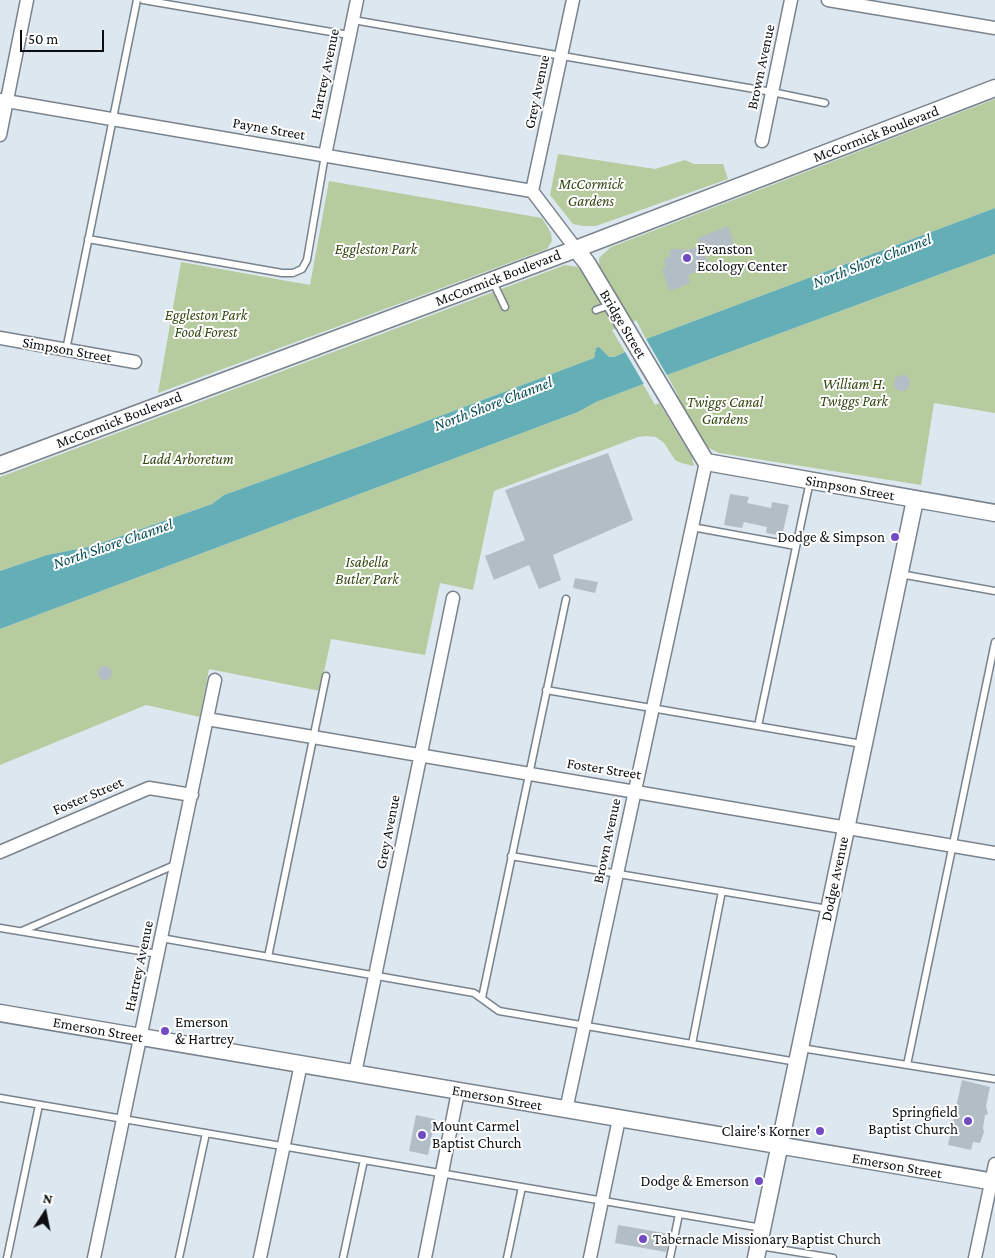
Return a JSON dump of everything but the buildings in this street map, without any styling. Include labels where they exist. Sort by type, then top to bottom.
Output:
[{"type":"main road","name":"McCormick Boulevard","points":[[0,465],[576,249],[995,88]]},
{"type":"main road","name":"Bridge Street","points":[[576,249],[587,263],[604,308],[624,325],[667,400],[706,462]]},
{"type":"main road","name":"Simpson Street","points":[[706,462],[995,513]]},
{"type":"main road","name":"Dodge Avenue","points":[[757,1252],[915,500]]},
{"type":"main road","name":"Emerson Street","points":[[0,1013],[993,1182]]},
{"type":"street","points":[[0,135],[3,100],[27,0]]},
{"type":"street","name":"Hartrey Avenue","points":[[325,155],[357,0]]},
{"type":"street","name":"Grey Avenue","points":[[532,191],[573,0]]},
{"type":"street","name":"Brown Avenue","points":[[762,141],[791,0]]},
{"type":"street","points":[[828,0],[995,28]]},
{"type":"street","name":"Payne Street","points":[[3,100],[532,191]]},
{"type":"street","name":"Bridge Street","points":[[532,191],[576,249]]},
{"type":"street","name":"Simpson Street","points":[[0,338],[135,362]]},
{"type":"street","name":"Brown Avenue","points":[[566,1110],[706,462]]},
{"type":"street","name":"Grey Avenue","points":[[355,1073],[453,598]]},
{"type":"street","name":"Hartrey Avenue","points":[[94,1258],[215,680]]},
{"type":"street","name":"Foster Street","points":[[207,719],[995,853]]},
{"type":"street","name":"Foster Street","points":[[0,852],[149,788],[192,795]]},
{"type":"street","points":[[260,1258],[301,1064]]},
{"type":"street","points":[[425,1258],[458,1092]]},
{"type":"street","points":[[590,1258],[618,1119]]},
{"type":"street","points":[[975,1258],[993,1182],[995,1164]]},
{"type":"lane","points":[[66,350],[137,0]]},
{"type":"lane","points":[[143,0],[349,35]]},
{"type":"lane","points":[[352,20],[772,92],[825,103]]},
{"type":"lane","points":[[88,239],[282,273],[293,273],[302,269],[307,260],[325,155]]},
{"type":"lane","points":[[492,280],[506,307]]},
{"type":"lane","points":[[758,726],[810,481]]},
{"type":"lane","points":[[692,527],[796,546]]},
{"type":"lane","points":[[899,574],[995,590]]},
{"type":"lane","points":[[482,998],[566,599]]},
{"type":"lane","points":[[907,1065],[995,642]]},
{"type":"lane","points":[[268,957],[326,676]]},
{"type":"lane","points":[[546,690],[863,744]]},
{"type":"lane","points":[[511,856],[829,909]]},
{"type":"lane","points":[[22,932],[177,864]]},
{"type":"lane","points":[[692,1044],[722,891]]},
{"type":"lane","points":[[0,928],[158,954]]},
{"type":"lane","points":[[161,938],[474,993],[499,1011],[584,1026],[692,1044],[907,1065],[995,1080]]},
{"type":"lane","points":[[0,1098],[762,1228]]},
{"type":"lane","points":[[7,1258],[39,1104]]},
{"type":"lane","points":[[179,1258],[206,1133]]},
{"type":"lane","points":[[343,1258],[364,1160]]},
{"type":"lane","points":[[507,1258],[522,1187]]},
{"type":"lane","points":[[670,1258],[679,1214]]},
{"type":"lane","points":[[757,1252],[833,1258]]},
{"type":"green space","points":[[995,99],[995,208],[646,339],[636,320],[633,322],[599,268],[599,258],[611,247]]},
{"type":"green space","name":"McCormick Gardens","points":[[558,154],[655,169],[685,160],[694,164],[723,164],[728,179],[596,226],[583,226],[573,224],[550,195]]},
{"type":"green space","name":"Eggleston Park","points":[[329,181],[542,218],[551,233],[552,241],[547,249],[158,393],[181,262],[310,285]]},
{"type":"green space","name":"William H. Twiggs Park","points":[[995,254],[995,413],[934,403],[921,485],[719,453],[704,444],[675,397],[678,395],[667,375]]},
{"type":"green space","name":"Ladd Arboretum","points":[[565,265],[578,267],[593,288],[616,328],[612,330],[625,352],[609,357],[598,347],[596,348],[594,358],[224,495],[212,504],[93,546],[47,555],[0,571],[0,477]]},
{"type":"green space","name":"Isabella Butler Park","points":[[643,384],[655,405],[659,403],[692,457],[694,466],[675,460],[664,443],[656,437],[638,437],[494,491],[473,590],[440,583],[425,655],[331,639],[320,691],[209,669],[200,717],[146,705],[0,765],[0,629],[578,412],[596,402]]},
{"type":"water","name":"North Shore Channel","points":[[995,208],[995,254],[667,375],[596,402],[578,412],[0,629],[0,571],[47,555],[93,546],[212,504],[224,495],[594,358],[596,348],[599,347],[609,357],[614,357],[646,339]]},
{"type":"pier","points":[[645,337],[668,377],[645,386],[624,350]]},
{"type":"place","name":"Evanston Ecology Center","points":[[687,258]]},
{"type":"place","name":"Dodge & Simpson","points":[[895,537]]},
{"type":"place","name":"Emerson & Hartrey","points":[[165,1031]]},
{"type":"place","name":"Springfield Baptist Church","points":[[968,1121]]},
{"type":"place","name":"Claire's Korner","points":[[820,1131]]},
{"type":"place","name":"Mount Carmel Baptist Church","points":[[422,1135]]},
{"type":"place","name":"Dodge & Emerson","points":[[759,1181]]},
{"type":"place","name":"Tabernacle Missionary Baptist Church","points":[[643,1239]]},
{"type":"park label","name":"Eggleston Park Food Forest","points":[[206,324]]},
{"type":"park label","name":"Twiggs Canal Gardens","points":[[725,410]]}]
